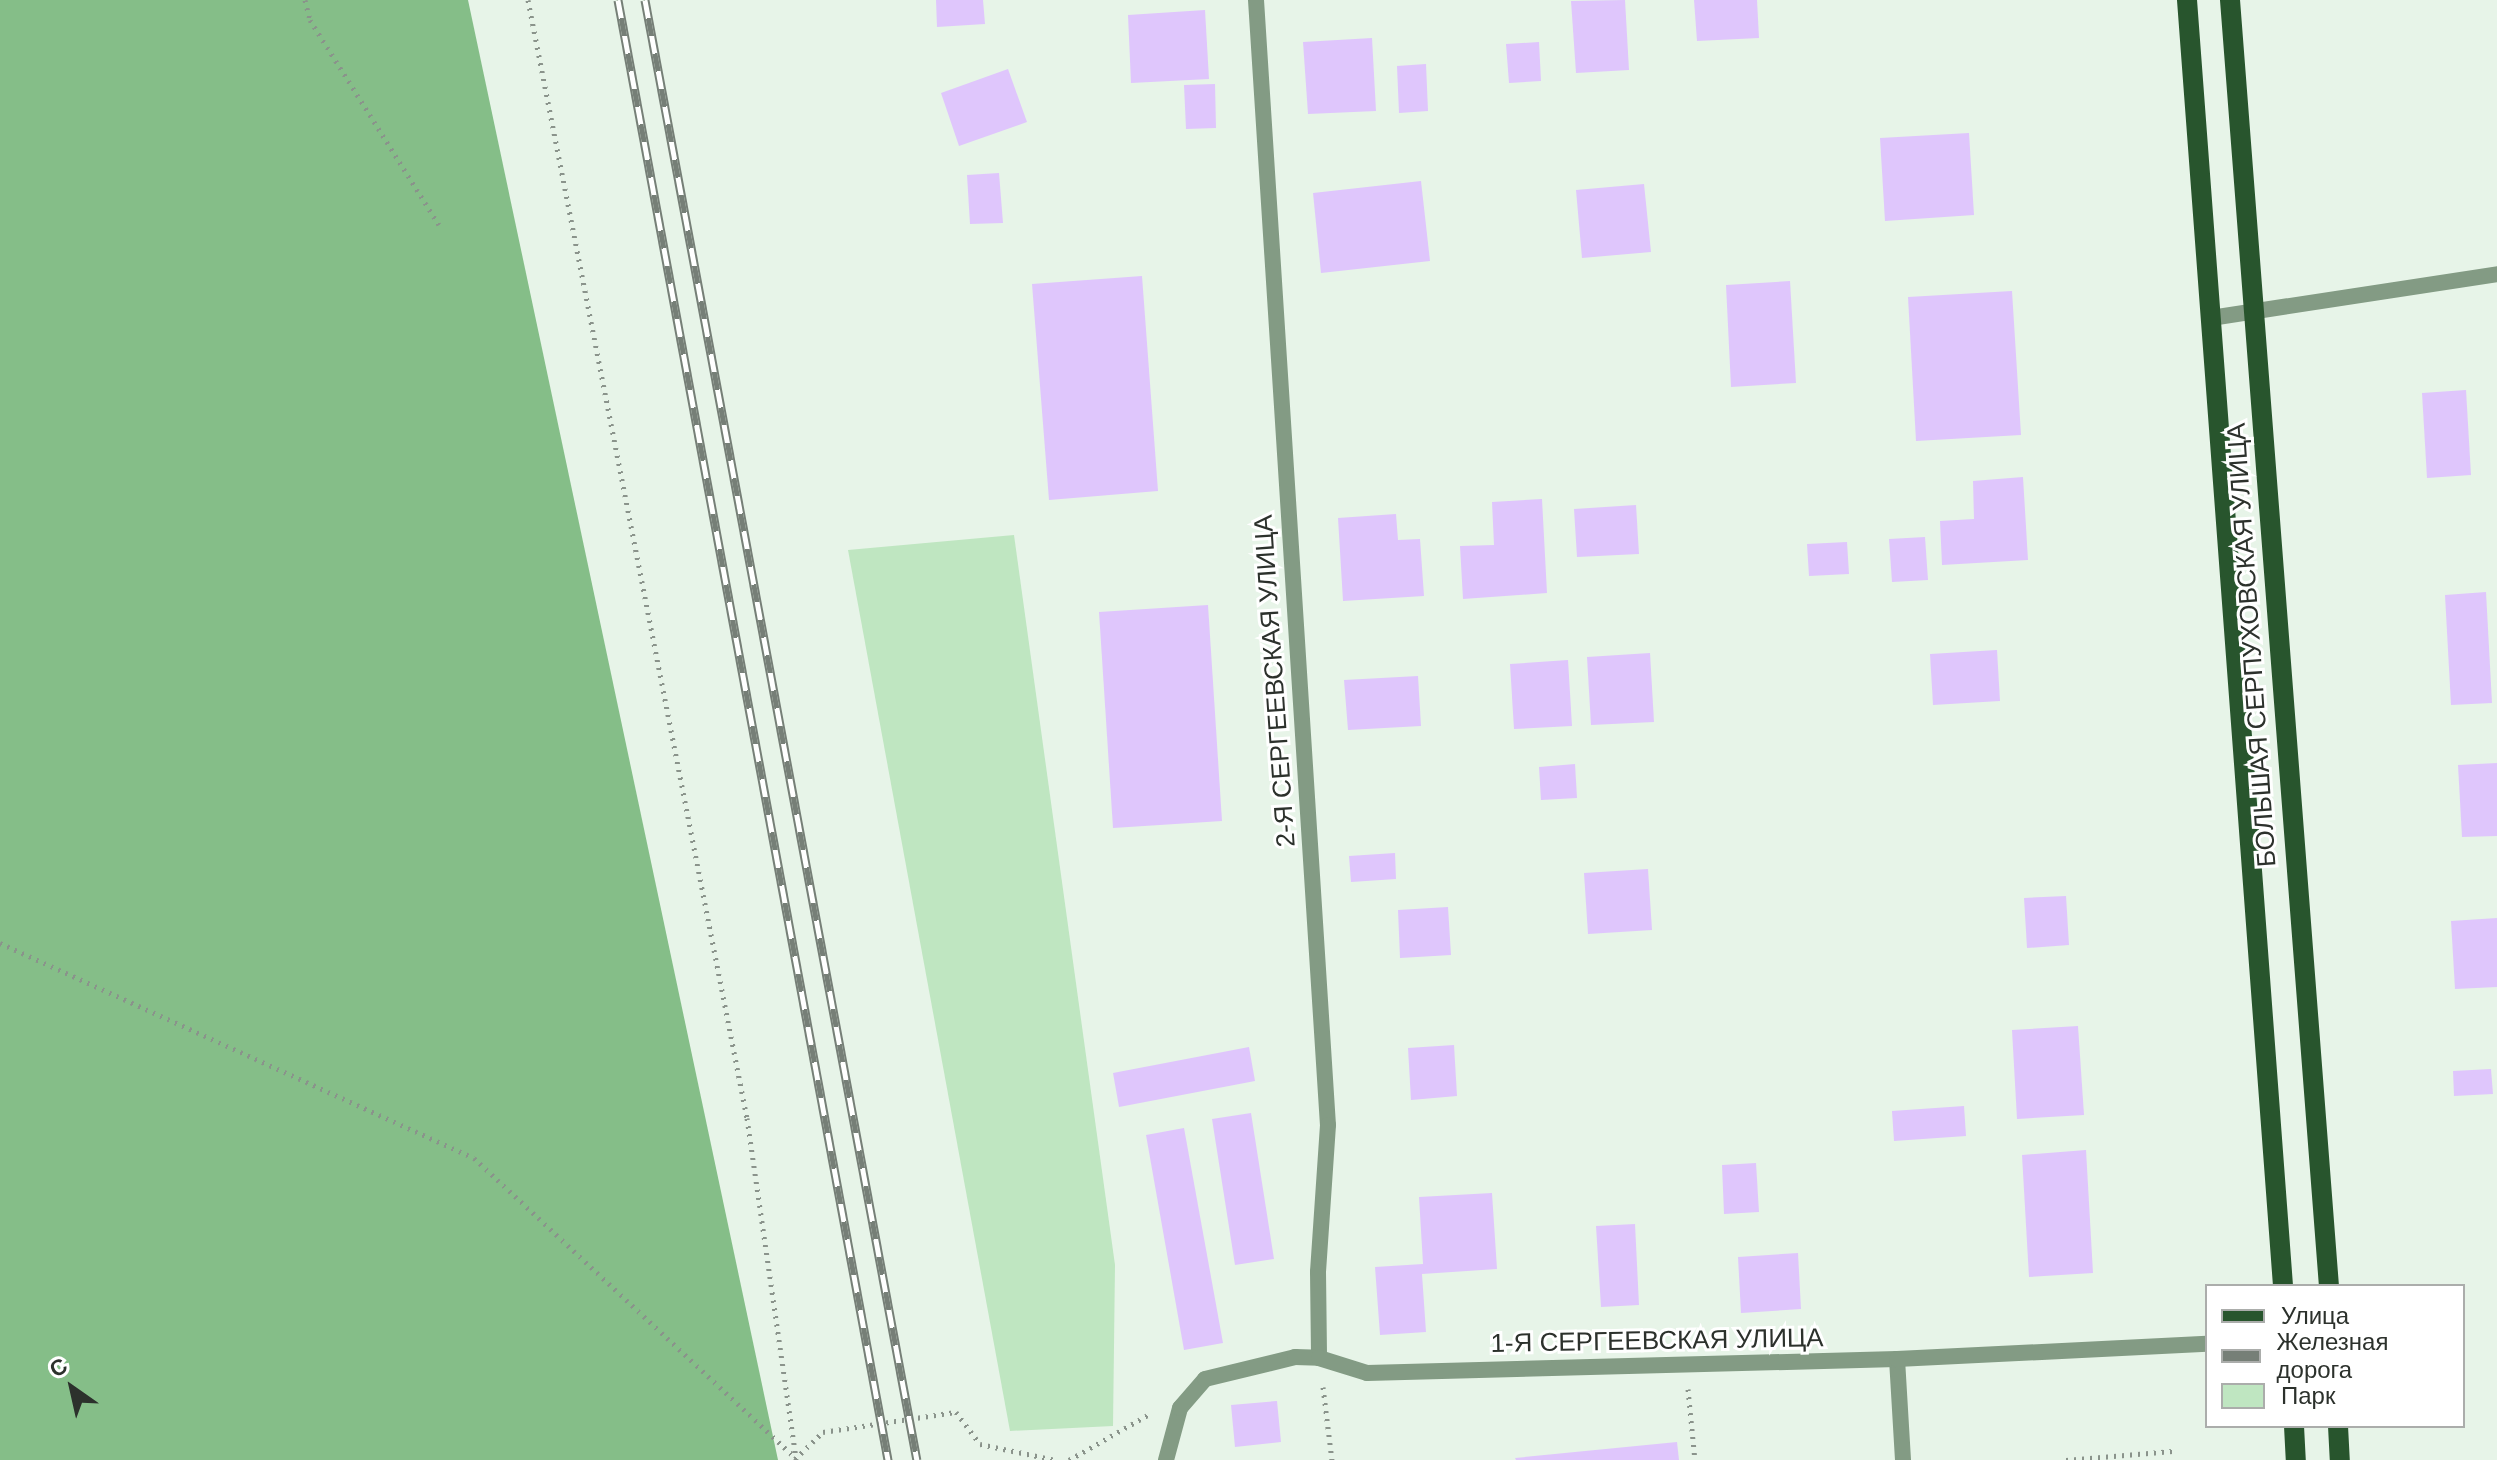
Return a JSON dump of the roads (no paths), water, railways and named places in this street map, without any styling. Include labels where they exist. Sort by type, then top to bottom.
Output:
[{"type":"main road","name":"БОЛЬШАЯ СЕРПУХОВСКАЯ УЛИЦА","points":[[2187,0],[2283,1284]]},
{"type":"main road","name":"БОЛЬШАЯ СЕРПУХОВСКАЯ УЛИЦА","points":[[2230,0],[2329,1284]]},
{"type":"main road","points":[[2294,1428],[2296,1460]]},
{"type":"main road","points":[[2338,1428],[2340,1460]]},
{"type":"street","name":"2-Я СЕРГЕЕВСКАЯ УЛИЦА","points":[[1256,0],[1328,1125],[1318,1272],[1319,1358]]},
{"type":"street","points":[[2211,318],[2497,274]]},
{"type":"street","name":"1-Я СЕРГЕЕВСКАЯ УЛИЦА","points":[[1166,1460],[1180,1408],[1191,1391],[1205,1379],[1231,1370],[1295,1357],[1319,1358],[1367,1373],[1897,1359],[2205,1344]]},
{"type":"street","points":[[1897,1359],[1903,1460]]},
{"type":"railway","points":[[618,0],[888,1460]]},
{"type":"railway","points":[[645,0],[917,1460]]}]
